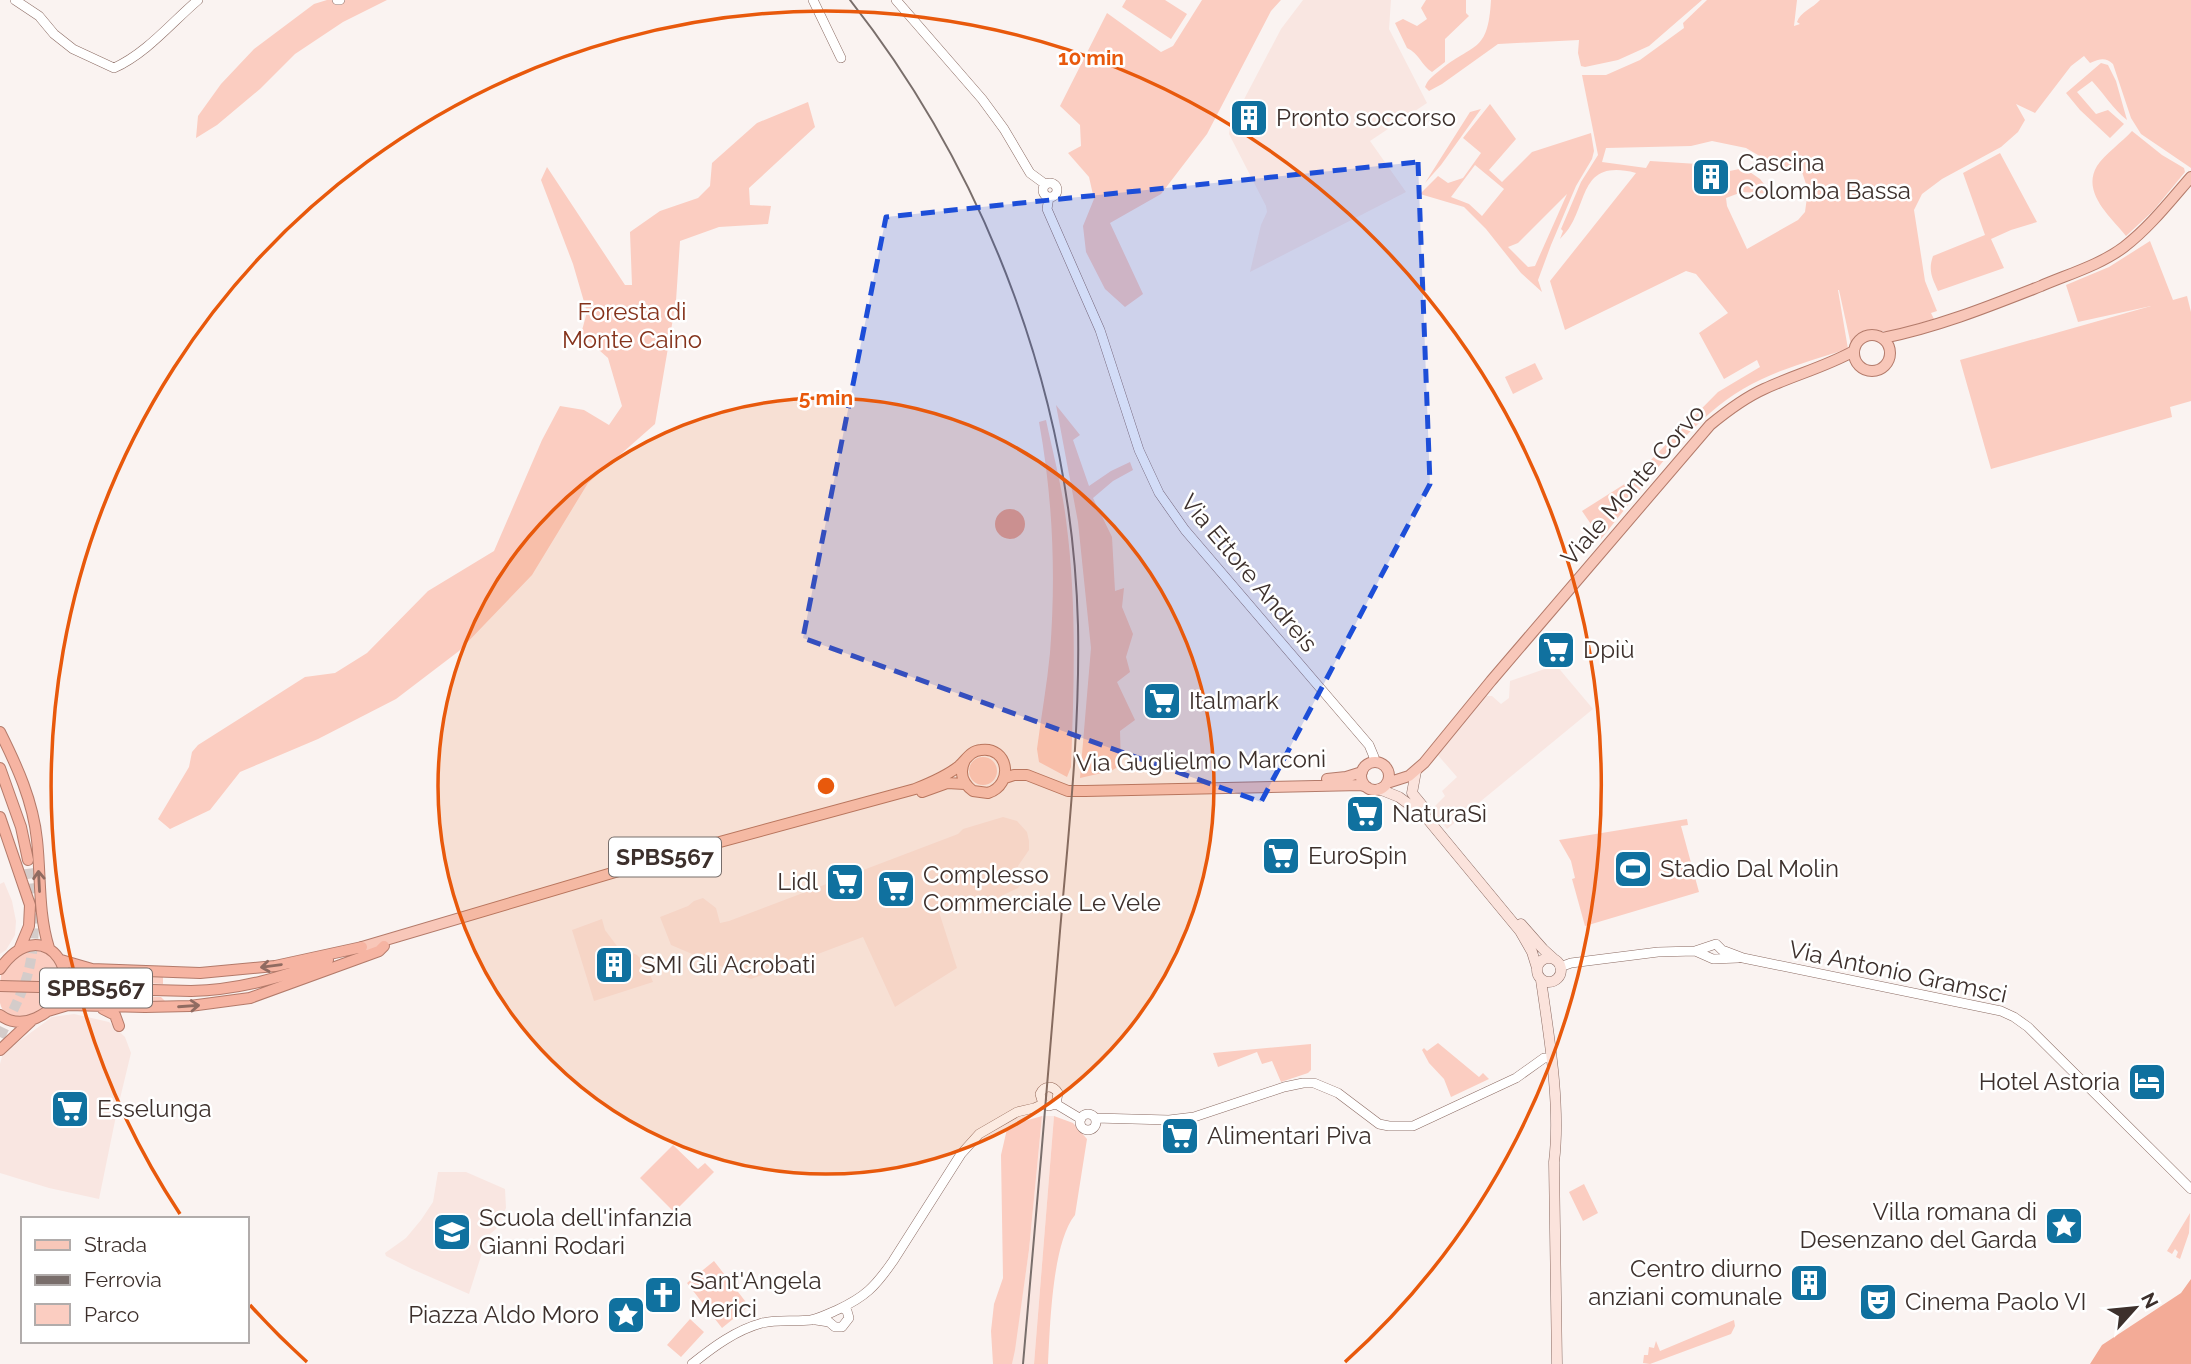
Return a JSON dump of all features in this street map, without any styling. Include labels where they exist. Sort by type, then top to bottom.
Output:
[{"type":"highway","points":[[0,732],[20,775],[33,815],[38,848],[41,914],[49,948]]},
{"type":"highway","points":[[0,768],[22,827],[28,860]]},
{"type":"highway","points":[[0,818],[30,905],[29,926],[19,950]]},
{"type":"highway","points":[[2,965],[19,950],[30,945],[49,948],[61,960],[92,969],[200,973],[275,967],[362,947]]},
{"type":"highway","points":[[0,1050],[32,1020],[48,1011],[68,1005],[190,1006],[250,998],[379,951],[384,946]]},
{"type":"highway","name":"SPBS567","points":[[0,986],[191,991],[247,985],[319,967],[384,946]]},
{"type":"highway","name":"SPBS567","points":[[307,969],[362,947]]},
{"type":"highway","points":[[48,1011],[57,1002],[65,984],[61,960]]},
{"type":"highway","points":[[93,1006],[115,1015],[119,1026],[132,1013],[145,1007]]},
{"type":"highway","points":[[0,1014],[15,1021],[32,1020]]},
{"type":"main road","points":[[1883,338],[1918,331],[2089,267],[2137,237],[2191,177]]},
{"type":"main road","points":[[1891,350],[1918,331]]},
{"type":"main road","points":[[1876,335],[1883,338],[1891,350],[1886,365],[1876,370],[1865,369],[1855,355],[1858,341],[1865,336],[1876,335]]},
{"type":"main road","name":"Viale Monte Corvo","points":[[1416,771],[1710,425],[1764,389],[1855,355]]},
{"type":"main road","points":[[983,750],[996,753],[1003,760],[1006,772],[998,788],[988,793],[978,793],[965,784],[962,774],[965,760],[974,752],[983,750]]},
{"type":"main road","points":[[1373,762],[1381,763],[1395,774],[1404,773],[1430,754]]},
{"type":"main road","name":"SPBS567","points":[[362,947],[644,863],[915,789],[951,772],[965,760]]},
{"type":"main road","name":"Via Guglielmo Marconi","points":[[1003,760],[1070,787],[1335,779],[1362,772]]},
{"type":"main road","name":"Via Guglielmo Marconi","points":[[1373,762],[1367,764],[1361,779],[1378,786]]},
{"type":"main road","points":[[1378,786],[1388,770]]},
{"type":"main road","points":[[1004,778],[1027,775],[1068,791],[1378,786],[1416,771]]},
{"type":"main road","points":[[1416,771],[1412,793],[1557,963],[1560,974],[1548,988],[1544,1001]]},
{"type":"main road","name":"SPBS567","points":[[384,946],[947,783],[965,784]]},
{"type":"main road","points":[[1378,786],[1424,808]]},
{"type":"main road","points":[[1378,786],[1399,797],[1424,816],[1520,931],[1532,952],[1537,974],[1548,982],[1555,981]]},
{"type":"main road","points":[[1537,968],[1543,959],[1557,963]]},
{"type":"main road","points":[[1541,979],[1551,1058],[1557,1140],[1554,1162],[1557,1364]]},
{"type":"street","points":[[15,0],[38,16],[54,34],[73,49],[114,68],[128,62],[198,0]]},
{"type":"street","points":[[813,0],[841,58]]},
{"type":"street","name":"Via Ettore Andreis","points":[[896,0],[982,99],[1004,129],[1030,173],[1045,184],[1042,192],[1049,197],[1047,209],[1100,330],[1139,450],[1159,493],[1193,540],[1368,745],[1374,757],[1373,762]]},
{"type":"street","name":"Via Antonio Gramsci","points":[[1695,951],[1710,945],[1707,951],[1717,955]]},
{"type":"street","name":"Via Antonio Gramsci","points":[[1557,963],[1658,952],[1695,951],[1743,958],[2001,1011],[2014,1017],[2036,1035],[2190,1186]]},
{"type":"street","points":[[692,1364],[726,1339],[745,1329],[776,1320],[814,1320],[846,1312],[882,1278],[961,1154],[979,1134],[1017,1112],[1043,1104],[1056,1104],[1081,1119],[1089,1114],[1095,1118],[1169,1120],[1194,1117],[1261,1094],[1303,1083],[1314,1083],[1338,1093],[1379,1124],[1413,1126],[1516,1078],[1544,1058],[1551,1058]]},
{"type":"street","points":[[1043,1104],[1040,1094],[1048,1087],[1058,1093],[1056,1104]]},
{"type":"street","points":[[830,1318],[832,1326],[842,1327],[846,1312]]},
{"type":"highlighted area","points":[[1418,162],[1430,484],[1261,802],[803,638],[886,217]]},
{"type":"shaded area","points":[[1303,0],[1391,0],[1389,29],[1427,103],[1370,141],[1406,192],[1250,272],[1261,225],[1267,212],[1229,134],[1230,126],[1281,29]]},
{"type":"shaded area","points":[[1010,509],[1021,513],[1025,524],[1021,535],[1010,539],[999,535],[995,524],[999,513]]},
{"type":"shaded area","points":[[1556,665],[1593,709],[1447,829],[1436,815],[1434,807],[1445,796],[1442,791],[1457,777],[1436,753],[1484,696],[1492,696],[1501,704],[1509,698],[1510,681]]},
{"type":"shaded area","name":"Complesso Commerciale Le Vele","points":[[1003,817],[1017,821],[1027,832],[1029,850],[1018,866],[1021,883],[1018,888],[982,905],[939,912],[957,968],[895,1007],[863,937],[751,979],[671,945],[660,917],[703,898],[716,908],[720,923],[729,921],[958,834],[963,829]]},
{"type":"shaded area","points":[[4,882],[16,921],[15,935],[6,950],[0,954],[0,884]]},
{"type":"shaded area","name":"SMI Gli Acrobati","points":[[602,919],[605,930],[617,946],[637,955],[646,964],[653,982],[594,1001],[572,930]]},
{"type":"shaded area","points":[[74,1014],[109,1022],[125,1037],[131,1053],[99,1199],[0,1173],[0,1064],[3,1053],[52,1017]]},
{"type":"shaded area","points":[[1042,1116],[1054,1116],[1034,1364],[1012,1364],[1029,1250]]},
{"type":"shaded area","name":"Scuola dell'infanzia Gianni Rodari","points":[[438,1172],[466,1172],[505,1189],[506,1208],[496,1229],[490,1234],[469,1294],[412,1269],[385,1253],[406,1238],[433,1202]]},
{"type":"shaded area","points":[[2191,1279],[2191,1364],[2090,1364],[2102,1345],[2181,1293]]},
{"type":"green space","points":[[327,0],[387,0],[343,22],[295,54],[260,89],[217,125],[196,138],[198,116],[221,84],[254,49],[314,4]]},
{"type":"green space","points":[[1126,0],[1165,0],[1187,14],[1171,39],[1122,7]]},
{"type":"green space","points":[[1202,0],[1281,0],[1271,11],[1207,134],[1161,194],[1110,223],[1143,294],[1125,307],[1105,289],[1086,252],[1083,226],[1094,199],[1089,177],[1068,153],[1081,146],[1080,125],[1060,106],[1107,13],[1161,52],[1173,46]]},
{"type":"green space","points":[[1426,0],[1466,0],[1466,13],[1469,16],[1445,39],[1445,62],[1432,72],[1407,48],[1395,23],[1403,19],[1417,26],[1427,19],[1421,8]]},
{"type":"green space","points":[[1491,0],[1702,0],[1649,46],[1618,60],[1581,66],[1579,40],[1498,44],[1429,91],[1425,87],[1431,78],[1482,39],[1487,30]]},
{"type":"green space","points":[[1707,0],[1797,0],[1794,26],[1800,24],[1797,22],[1801,15],[1820,0],[2191,0],[2191,168],[2141,134],[2131,118],[2113,64],[2102,59],[2090,63],[2084,56],[2071,66],[2035,113],[2016,104],[2025,120],[2018,132],[2001,147],[1942,179],[1922,194],[1914,210],[1925,281],[1937,311],[1931,313],[1934,319],[1890,332],[1863,331],[1851,345],[1838,290],[1848,349],[1768,376],[1723,403],[1703,419],[1666,458],[1601,539],[1582,511],[1631,480],[1718,392],[1760,367],[1757,360],[1724,379],[1699,333],[1728,313],[1696,274],[1686,271],[1565,330],[1550,281],[1636,173],[1616,170],[1602,173],[1593,179],[1570,227],[1560,239],[1563,231],[1561,229],[1581,182],[1598,155],[1582,75],[1606,75],[1640,60],[1684,28],[1683,23]],"holes":[[[1712,141],[1746,148],[1780,168],[1801,169],[1808,190],[1805,212],[1798,220],[1747,249],[1727,206],[1726,198],[1742,192],[1772,194],[1760,179],[1744,168],[1725,172],[1714,165],[1650,161],[1646,168],[1602,162],[1606,148],[1691,146]]]},
{"type":"green space","points":[[2101,63],[2108,65],[2116,81],[2127,120],[2092,81],[2077,92],[2096,114],[2108,110],[2124,124],[2110,138],[2066,93]]},
{"type":"green space","name":"Foresta di Monte Caino","points":[[808,102],[815,127],[749,188],[750,205],[771,206],[768,224],[719,227],[680,241],[676,301],[655,424],[588,483],[532,575],[459,651],[396,699],[318,739],[240,772],[210,810],[170,829],[158,819],[189,767],[192,752],[198,745],[305,677],[335,673],[367,653],[428,591],[494,551],[542,440],[560,406],[584,410],[609,425],[622,406],[608,358],[581,334],[587,312],[573,264],[541,180],[547,167],[625,285],[632,285],[630,232],[660,211],[698,198],[710,186],[712,163],[757,123]]},
{"type":"green space","points":[[1490,104],[1516,139],[1489,170],[1502,182],[1532,152],[1591,133],[1594,151],[1592,159],[1576,186],[1551,245],[1538,280],[1542,292],[1521,273],[1486,229],[1464,207],[1420,194],[1438,176],[1448,183],[1463,178],[1481,153],[1463,138]],"holes":[[[1475,165],[1504,189],[1482,216],[1469,204],[1451,197]],[[1567,194],[1535,266],[1528,267],[1508,247],[1518,243]]]},
{"type":"green space","points":[[1481,109],[1441,165],[1425,183],[1470,112]]},
{"type":"green space","points":[[2132,131],[2162,155],[2184,168],[2185,172],[2153,211],[2126,236],[2095,195],[2093,176],[2100,162]]},
{"type":"green space","points":[[2000,153],[2037,222],[1991,239],[2004,268],[1938,291],[1931,274],[1933,256],[1985,235],[1963,173]]},
{"type":"green space","points":[[2150,241],[2173,300],[2187,296],[2191,312],[2191,401],[2170,407],[2172,417],[1991,469],[1960,360],[2151,306],[2078,322],[2066,285],[2109,267]]},
{"type":"green space","points":[[1535,363],[1543,379],[1513,394],[1505,377]]},
{"type":"green space","points":[[1056,405],[1080,435],[1073,440],[1089,486],[1130,462],[1133,470],[1113,481],[1093,498],[1112,537],[1115,591],[1124,588],[1122,607],[1133,634],[1126,657],[1130,672],[1117,682],[1135,720],[1120,731],[1121,765],[1111,771],[1080,778],[1091,648],[1078,522]]},
{"type":"green space","points":[[1046,420],[1060,483],[1072,582],[1073,705],[1071,767],[1067,777],[1039,762],[1037,749],[1050,653],[1053,595],[1050,508],[1039,422]]},
{"type":"green space","points":[[983,757],[993,761],[997,771],[993,781],[983,785],[973,781],[969,771],[973,761]]},
{"type":"green space","name":"Stadio Dal Molin","points":[[1687,819],[1688,825],[1681,826],[1699,892],[1585,926],[1572,879],[1575,878],[1571,861],[1559,840]]},
{"type":"green space","points":[[32,950],[51,954],[62,973],[58,992],[46,1006],[37,1011],[28,1015],[10,1015],[0,1003],[1,975],[20,955]]},
{"type":"green space","points":[[71,970],[163,977],[163,984],[71,979]]},
{"type":"green space","points":[[68,994],[161,997],[168,1004],[62,1004]]},
{"type":"green space","points":[[1438,1043],[1479,1077],[1483,1073],[1489,1079],[1451,1097],[1444,1079],[1429,1063],[1422,1050],[1424,1048],[1427,1051]]},
{"type":"green space","points":[[1311,1044],[1311,1070],[1281,1082],[1272,1061],[1262,1064],[1257,1052],[1218,1067],[1213,1053]]},
{"type":"green space","points":[[1042,1116],[1029,1250],[1015,1350],[1012,1364],[993,1364],[991,1331],[994,1304],[1003,1278],[1001,1155],[1007,1129],[1011,1125]]},
{"type":"green space","points":[[1054,1116],[1073,1123],[1087,1139],[1075,1215],[1067,1228],[1057,1265],[1048,1364],[1034,1364]]},
{"type":"green space","points":[[673,1145],[698,1169],[705,1163],[714,1172],[674,1212],[640,1178]]},
{"type":"green space","points":[[1584,1184],[1598,1213],[1583,1221],[1569,1192]]},
{"type":"green space","points":[[2190,1213],[2189,1233],[2180,1259],[2176,1257],[2178,1252],[2175,1249],[2172,1254],[2167,1251]]},
{"type":"green space","points":[[714,1261],[749,1306],[722,1328],[687,1283]]},
{"type":"green space","points":[[690,1319],[704,1332],[681,1357],[667,1345]]},
{"type":"green space","points":[[1734,1320],[1735,1326],[1731,1334],[1650,1364],[1643,1363],[1644,1355],[1648,1355],[1649,1347],[1654,1348],[1656,1341],[1660,1351]]},
{"type":"tunnel","points":[[0,1037],[22,989],[31,959],[34,917],[28,860]]},
{"type":"railway","points":[[850,0],[899,68],[943,141],[982,216],[1014,295],[1040,375],[1059,457],[1072,541],[1078,625],[1076,740],[1023,1364]]},
{"type":"place","name":"Pronto soccorso","points":[[1249,118]]},
{"type":"place","name":"Cascina Colomba Bassa","points":[[1711,177]]},
{"type":"place","name":"Dpiù","points":[[1556,650]]},
{"type":"place","name":"Italmark","points":[[1162,701]]},
{"type":"place","name":"NaturaSì","points":[[1365,814]]},
{"type":"place","name":"EuroSpin","points":[[1281,856]]},
{"type":"place","name":"Stadio Dal Molin","points":[[1633,869]]},
{"type":"place","name":"Lidl","points":[[845,882]]},
{"type":"place","name":"Complesso Commerciale Le Vele","points":[[896,889]]},
{"type":"place","name":"SMI Gli Acrobati","points":[[614,965]]},
{"type":"place","name":"Hotel Astoria","points":[[2147,1082]]},
{"type":"place","name":"Esselunga","points":[[70,1109]]},
{"type":"place","name":"Alimentari Piva","points":[[1180,1136]]},
{"type":"place","name":"Villa romana di Desenzano del Garda","points":[[2064,1226]]},
{"type":"place","name":"Scuola dell'infanzia Gianni Rodari","points":[[452,1232]]},
{"type":"place","name":"Centro diurno anziani comunale","points":[[1809,1283]]},
{"type":"place","name":"Sant'Angela Merici","points":[[663,1295]]},
{"type":"place","name":"Cinema Paolo VI","points":[[1878,1302]]},
{"type":"place","name":"Piazza Aldo Moro","points":[[626,1315]]}]
